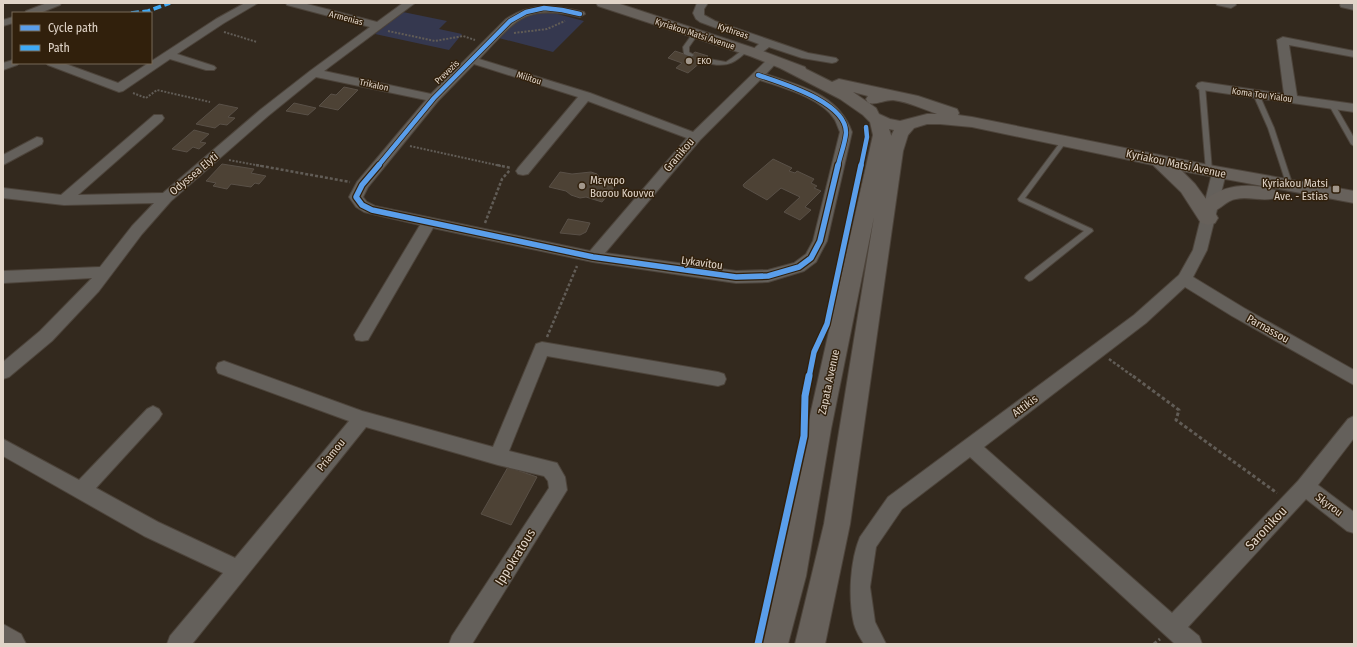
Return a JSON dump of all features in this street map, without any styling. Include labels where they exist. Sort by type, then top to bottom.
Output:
[{"type":"main road","name":"Kyriakou Matsi Avenue","points":[[603,3],[750,52],[840,85],[886,95],[899,95],[998,126],[1156,161],[1354,197]]},
{"type":"main road","name":"Kyriakou Matsi Avenue","points":[[779,63],[846,95],[874,116],[892,125],[947,119],[998,126]]},
{"type":"main road","points":[[874,116],[869,104],[871,101],[886,95]]},
{"type":"main road","points":[[810,644],[837,524],[894,151],[900,134],[920,118],[921,110],[919,106],[911,100]]},
{"type":"main road","name":"Zapata Avenue","points":[[774,644],[792,576],[819,429],[882,135],[874,116]]},
{"type":"main road","points":[[1156,161],[1177,176],[1209,212],[1222,196],[1244,192],[1354,206]]},
{"type":"main road","points":[[3,639],[11,644]]},
{"type":"street","points":[[33,12],[56,3]]},
{"type":"street","points":[[55,64],[119,88],[215,24],[253,3]]},
{"type":"street","name":"Armenias","points":[[291,3],[377,27]]},
{"type":"street","name":"Odyssea Elyti","points":[[3,372],[46,336],[94,287],[137,230],[166,198],[264,113],[314,73],[410,3]]},
{"type":"street","name":"Kythreas","points":[[703,3],[698,9],[702,19],[714,25],[767,43]]},
{"type":"street","name":"Prevezis","points":[[359,191],[396,143],[434,98],[518,14],[529,10],[554,9],[579,14]]},
{"type":"street","points":[[1291,99],[1284,40],[1354,54]]},
{"type":"street","points":[[767,43],[806,56],[832,60]]},
{"type":"street","name":"Kythreas","points":[[750,52],[767,43]]},
{"type":"street","points":[[168,55],[210,68]]},
{"type":"street","name":"Militou","points":[[472,60],[586,96],[694,138]]},
{"type":"street","name":"Granikou","points":[[587,256],[694,138],[758,76],[779,63]]},
{"type":"street","name":"Trikalon","points":[[314,73],[434,98]]},
{"type":"street","name":"Lykavitou","points":[[359,191],[359,203],[372,210],[481,232],[587,256],[722,276],[747,278],[780,274],[799,267],[811,258],[820,241],[846,136],[845,126],[837,112],[823,102],[758,76]]},
{"type":"street","name":"Koma Tou Yialou","points":[[1202,86],[1354,108]]},
{"type":"street","points":[[523,170],[586,96]]},
{"type":"street","points":[[64,200],[158,118]]},
{"type":"street","points":[[3,161],[37,141]]},
{"type":"street","name":"Attikis","points":[[876,644],[865,624],[860,587],[867,544],[895,503],[1140,319],[1184,279],[1200,250],[1209,212],[1214,172]]},
{"type":"street","points":[[3,193],[64,200],[166,198]]},
{"type":"street","points":[[362,335],[429,222]]},
{"type":"street","points":[[3,277],[104,272]]},
{"type":"street","name":"Parnassou","points":[[1184,279],[1238,312],[1354,378]]},
{"type":"street","points":[[224,368],[362,418],[498,457],[542,349],[718,379]]},
{"type":"street","points":[[82,490],[153,414]]},
{"type":"street","name":"Priamou","points":[[178,644],[362,418]]},
{"type":"street","name":"Saronikou","points":[[1172,628],[1305,487],[1354,424]]},
{"type":"street","points":[[3,447],[151,529],[238,570]]},
{"type":"street","points":[[970,447],[1191,644]]},
{"type":"street","name":"Ippokratous","points":[[460,644],[558,490],[556,477],[550,469],[498,457]]},
{"type":"street","name":"Skyrou","points":[[1305,487],[1354,524]]},
{"type":"lane","points":[[691,55],[686,53],[686,46],[695,34]]},
{"type":"lane","points":[[703,60],[723,64],[733,62],[750,52]]},
{"type":"lane","points":[[1202,86],[1214,172]]},
{"type":"lane","points":[[1256,94],[1271,128],[1290,186]]},
{"type":"lane","points":[[1327,104],[1354,144]]},
{"type":"lane","points":[[1030,278],[1089,231],[1021,199],[1064,141]]},
{"type":"path","points":[[498,34],[534,32],[558,26],[579,14]]},
{"type":"path","points":[[215,24],[258,42]]},
{"type":"path","points":[[377,27],[435,41],[463,36],[488,44]]},
{"type":"path","points":[[119,88],[146,98],[157,90],[210,102]]},
{"type":"path","points":[[396,143],[512,168],[502,179],[481,232]]},
{"type":"path","points":[[215,157],[359,191]]},
{"type":"path","points":[[542,349],[587,256]]},
{"type":"path","points":[[1097,351],[1178,410],[1176,420],[1290,502]]},
{"type":"shaded area","points":[[403,12],[447,21],[439,29],[462,34],[449,50],[375,34]]},
{"type":"shaded area","points":[[550,12],[584,21],[553,52],[495,37],[523,14]]},
{"type":"building","name":"EKO","points":[[675,51],[690,56],[695,52],[708,56],[688,73],[676,68],[682,63],[668,58]]},
{"type":"building","points":[[344,87],[358,90],[338,110],[319,106],[331,94],[336,95]]},
{"type":"building","points":[[294,103],[316,108],[308,115],[286,111]]},
{"type":"building","points":[[219,104],[238,108],[228,117],[235,118],[227,125],[220,124],[215,128],[196,124]]},
{"type":"building","points":[[194,130],[209,134],[200,142],[206,143],[199,149],[193,147],[187,152],[172,149]]},
{"type":"building","points":[[773,159],[792,168],[789,171],[795,173],[797,171],[814,179],[811,183],[817,186],[814,188],[821,191],[805,207],[811,210],[800,220],[784,212],[800,197],[781,188],[767,200],[743,185]]},
{"type":"building","points":[[222,164],[254,169],[251,173],[266,176],[259,184],[255,183],[251,187],[231,184],[227,189],[213,186],[216,183],[206,181]]},
{"type":"building","name":"Μεγαρο Βασου Κουννα","points":[[560,172],[572,174],[591,172],[597,174],[602,182],[615,186],[602,202],[586,197],[580,198],[571,195],[566,191],[549,187]]},
{"type":"building","points":[[568,219],[590,223],[586,232],[580,235],[560,233]]},
{"type":"building","points":[[508,467],[537,477],[511,525],[481,514]]},
{"type":"marked path","points":[[140,12],[148,11],[170,3]]},
{"type":"cycle path","points":[[580,14],[544,8],[526,12],[510,21],[434,98],[362,185],[356,197],[359,202],[364,207],[372,210],[593,257],[736,277],[768,276],[799,267],[811,258],[820,241],[846,132],[842,120],[834,110],[823,101],[810,94],[758,75]]},
{"type":"cycle path","points":[[758,644],[804,436],[805,396],[814,352],[827,324],[867,137],[866,127]]},
{"type":"place","name":"EKO","points":[[689,61]]},
{"type":"place","name":"Μεγαρο Βασου Κουννα","points":[[582,186]]},
{"type":"place","name":"Kyriakou Matsi Ave. - Estias","points":[[1336,189]]}]
